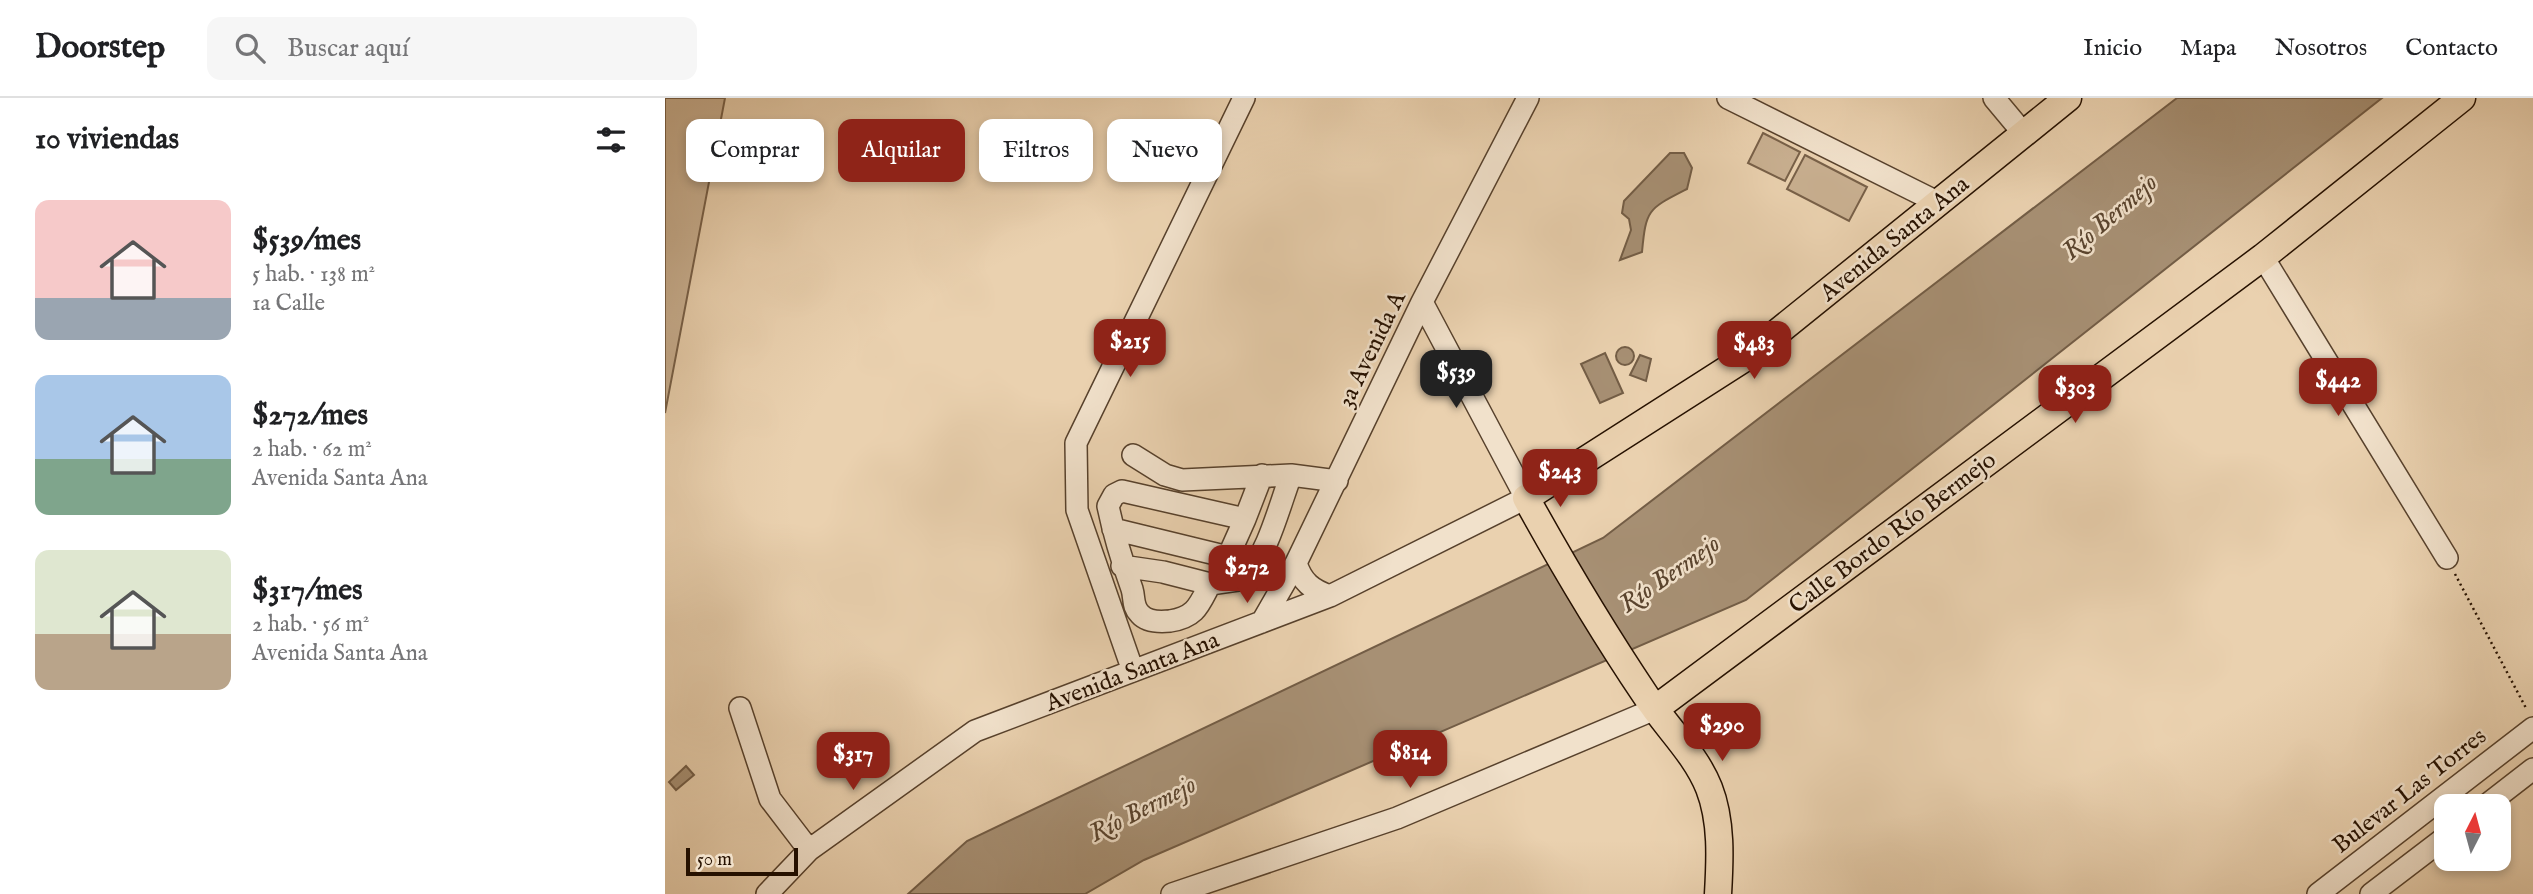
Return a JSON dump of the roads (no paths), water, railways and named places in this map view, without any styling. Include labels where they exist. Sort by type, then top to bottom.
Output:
[{"type":"main road","name":"Avenida Santa Ana","points":[[1526,498],[1748,356],[2067,98]]},
{"type":"main road","name":"Calle Bordo Río Bermejo","points":[[1655,709],[2263,257],[2462,98]]},
{"type":"main road","points":[[1526,498],[1625,663],[1655,709],[1691,755],[1709,789],[1717,820],[1720,859],[1718,894]]},
{"type":"street","points":[[1133,671],[1077,510],[1076,443],[1244,98]]},
{"type":"street","name":"3a Avenida A","points":[[1262,622],[1296,563],[1422,302],[1528,98]]},
{"type":"street","points":[[1728,98],[1937,202]]},
{"type":"street","points":[[1994,98],[2024,134]]},
{"type":"street","points":[[2263,257],[2447,558]]},
{"type":"street","points":[[1422,302],[1526,498]]},
{"type":"street","points":[[1133,455],[1164,475],[1182,480],[1291,475],[1337,481]]},
{"type":"street","points":[[1245,519],[1122,491],[1114,495],[1108,506],[1112,529],[1122,566],[1133,592],[1134,606],[1142,617],[1156,622],[1192,615],[1200,606],[1210,584],[1228,557],[1245,519],[1262,475]]},
{"type":"street","points":[[1122,566],[1164,572],[1210,584],[1245,579],[1254,568],[1276,521],[1291,475]]},
{"type":"street","name":"Avenida Santa Ana","points":[[767,894],[809,850],[975,731],[1330,596],[1526,498]]},
{"type":"street","points":[[1112,529],[1228,557]]},
{"type":"street","points":[[1296,563],[1300,576],[1313,590],[1330,596]]},
{"type":"street","points":[[740,708],[770,799],[809,850]]},
{"type":"street","points":[[1173,894],[1397,818],[1655,709]]},
{"type":"street","name":"Bulevar Las Torres","points":[[2318,894],[2533,728]]},
{"type":"street","points":[[2501,794],[2533,769]]},
{"type":"street","points":[[2371,894],[2434,846]]},
{"type":"water","name":"Río Bermejo","points":[[2177,98],[2382,98],[1746,600],[1144,860],[1085,894],[908,894],[967,841],[1603,538]]},
{"type":"water","points":[[1670,153],[1684,153],[1692,168],[1687,189],[1664,201],[1651,212],[1645,227],[1642,252],[1620,260],[1631,230],[1629,219],[1622,213],[1624,201]]},
{"type":"water","points":[[1625,347],[1631,350],[1634,356],[1631,362],[1625,365],[1619,362],[1616,356],[1619,350]]},
{"type":"water","points":[[1605,353],[1623,393],[1600,403],[1581,364]]},
{"type":"water","points":[[1640,355],[1651,359],[1646,381],[1630,375]]},
{"type":"water","points":[[686,766],[694,775],[676,790],[669,782]]}]
